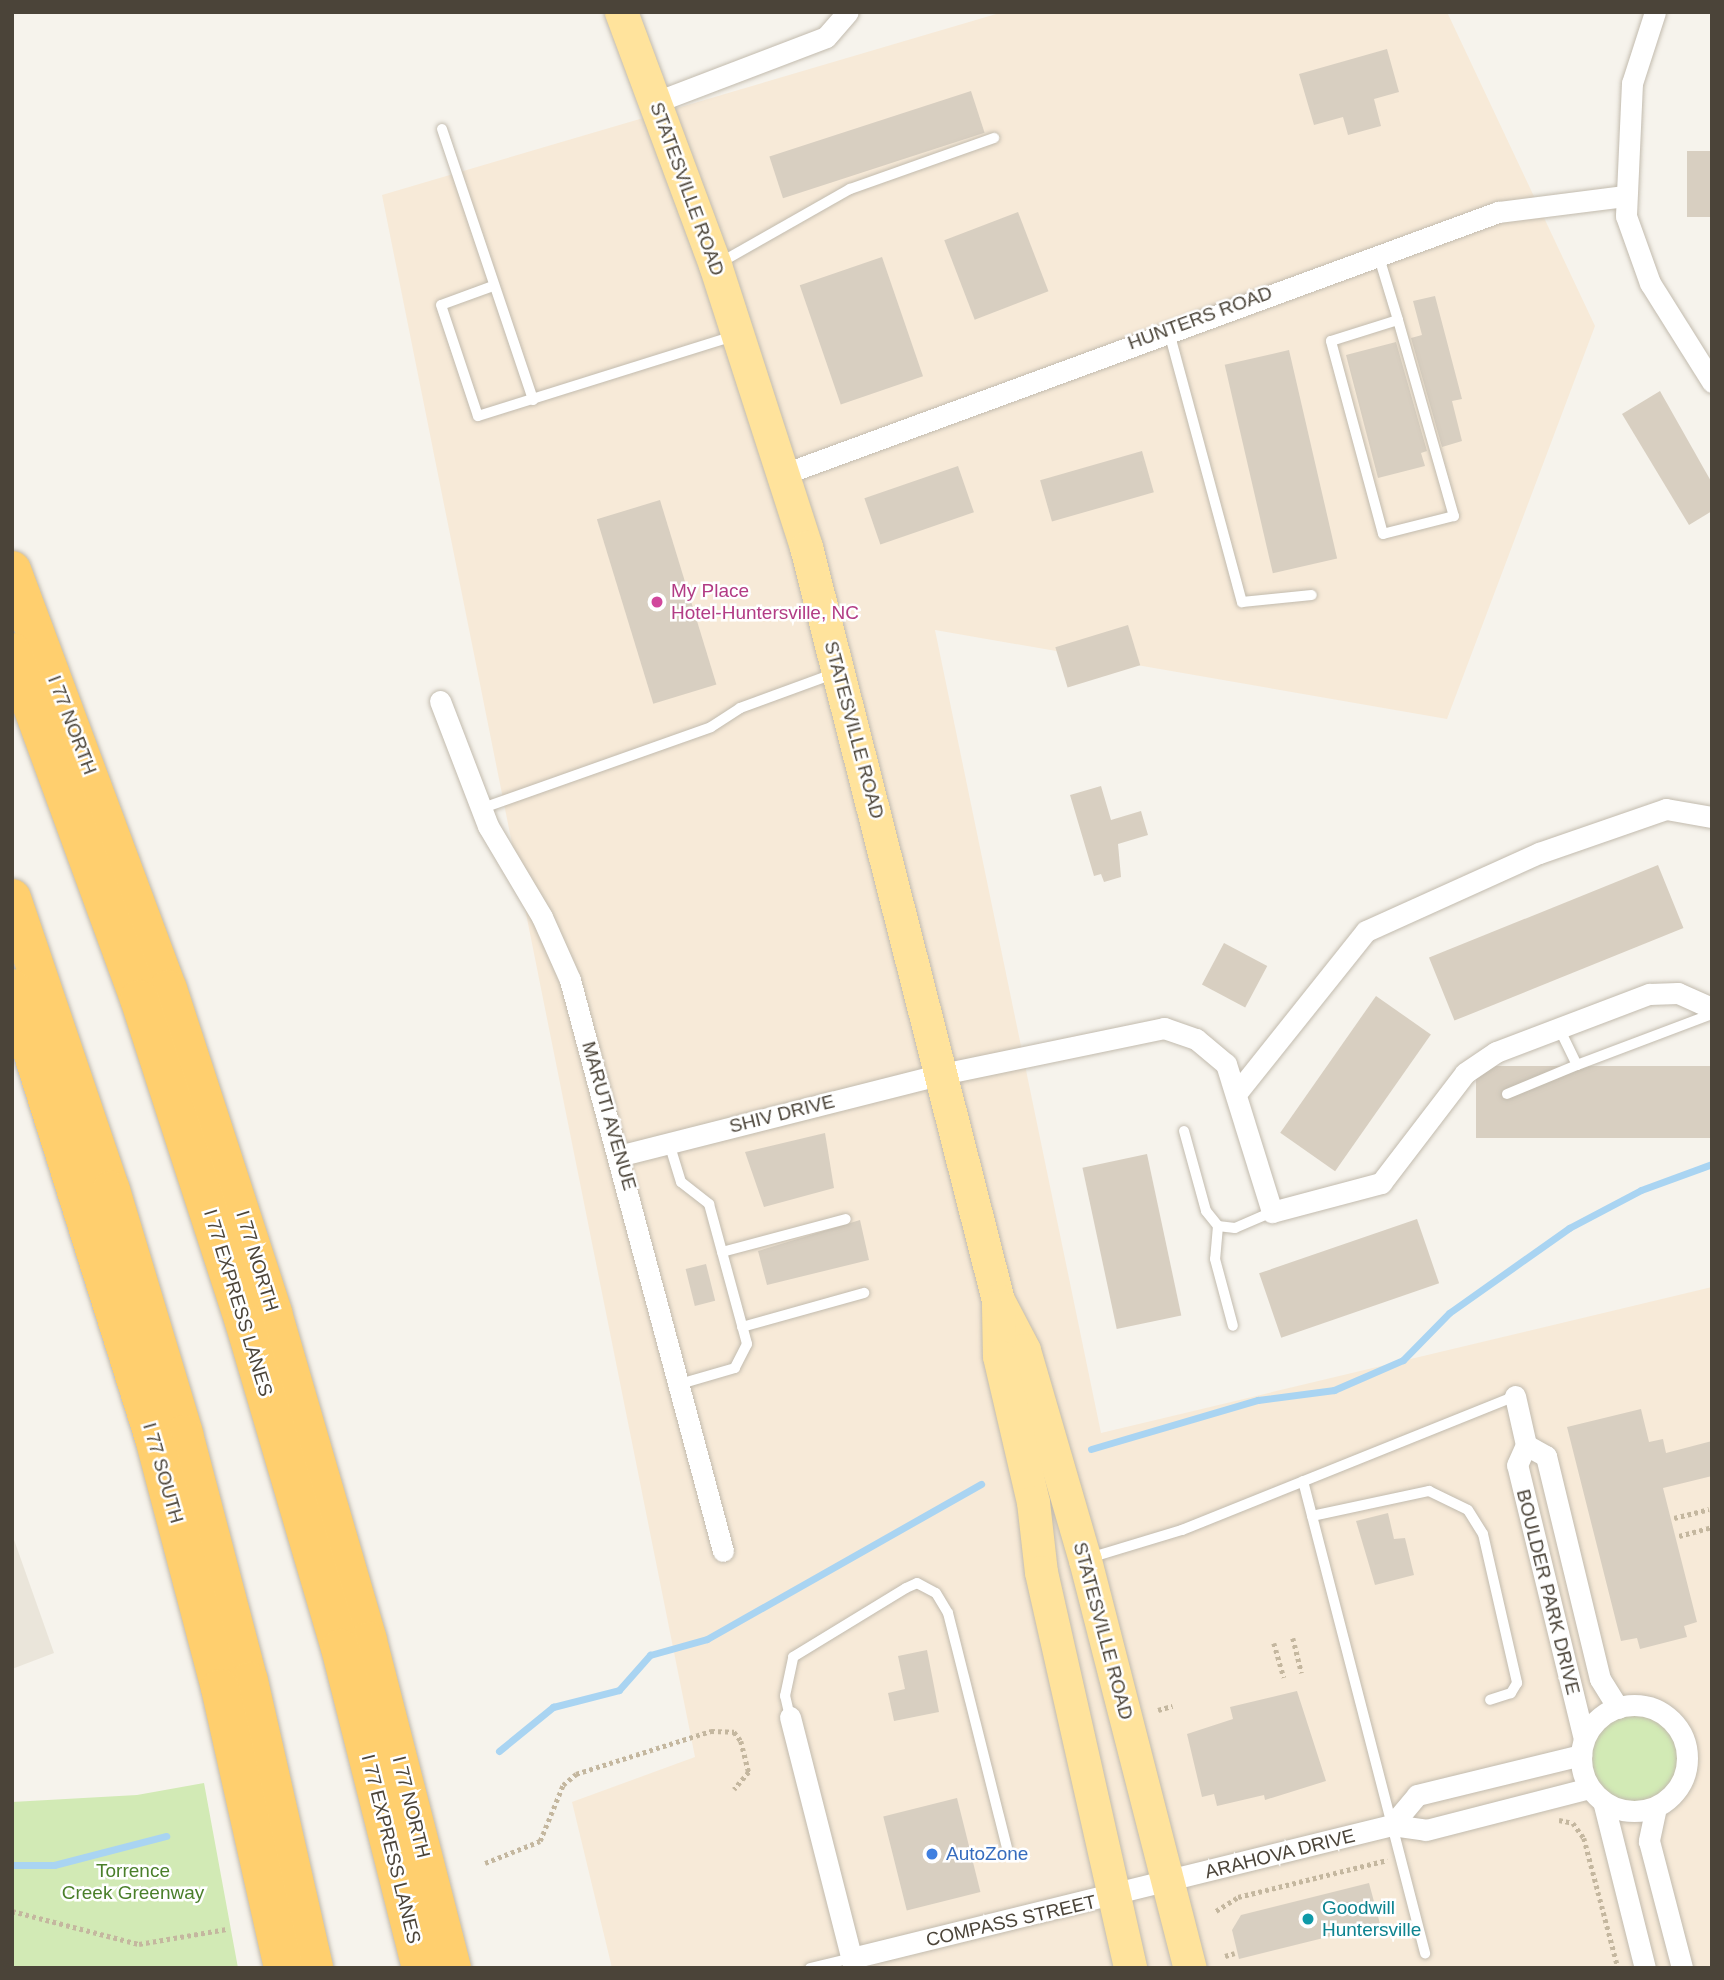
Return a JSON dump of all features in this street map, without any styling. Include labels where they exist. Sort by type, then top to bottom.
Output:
[{"type":"highway","name":"I 77 NORTH","points":[[12,570],[168,989],[273,1313],[368,1641],[452,1968]]},
{"type":"highway","name":"I 77 EXPRESS LANES","points":[[12,652],[139,999],[244,1322],[340,1648],[421,1968]]},
{"type":"highway","points":[[12,898],[111,1190],[184,1434],[249,1681],[314,1968]]},
{"type":"highway","name":"I 77 SOUTH","points":[[12,988],[155,1442],[220,1688],[284,1968]]},
{"type":"main road","name":"STATESVILLE ROAD","points":[[621,12],[739,334],[784,474],[839,672],[998,1300],[999,1356],[1112,1897],[1130,1968]]},
{"type":"main road","name":"STATESVILLE ROAD","points":[[998,1300],[1024,1350],[1085,1560],[1190,1968]]},
{"type":"street","points":[[656,102],[827,37],[848,12]]},
{"type":"street","points":[[1655,12],[1632,83],[1624,196],[1639,259],[1712,382]]},
{"type":"street","name":"HUNTERS ROAD","points":[[784,474],[1168,329],[1378,254],[1523,206],[1624,196]]},
{"type":"street","name":"MARUTI AVENUE","points":[[440,701],[480,810],[559,953],[622,1156],[723,1551]]},
{"type":"street","points":[[1239,1090],[1366,931],[1539,853],[1666,809],[1712,817]]},
{"type":"street","points":[[1272,1212],[1381,1183],[1465,1073],[1496,1052],[1649,993],[1678,993],[1712,1008]]},
{"type":"street","name":"SHIV DRIVE","points":[[622,1156],[942,1074],[1164,1028],[1196,1039],[1226,1064],[1239,1090],[1272,1212]]},
{"type":"street","name":"BOULDER PARK DRIVE","points":[[1515,1396],[1526,1445],[1517,1465],[1582,1747]]},
{"type":"street","name":"BOULDER PARK DRIVE","points":[[1526,1445],[1546,1456],[1600,1679],[1618,1708]]},
{"type":"street","points":[[1392,1825],[1417,1795],[1582,1747],[1618,1708],[1651,1708],[1666,1716],[1686,1746],[1686,1774],[1656,1807],[1649,1841],[1682,1968]]},
{"type":"street","points":[[790,1717],[853,1963]]},
{"type":"street","points":[[1582,1747],[1645,1968]]},
{"type":"street","points":[[1596,1795],[1629,1811],[1656,1807]]},
{"type":"street","name":"ARAHOVA DRIVE","points":[[1169,1883],[1392,1825],[1426,1830],[1596,1795]]},
{"type":"street","name":"COMPASS STREET","points":[[853,1963],[1169,1883]]},
{"type":"lane","points":[[442,130],[533,400]]},
{"type":"lane","points":[[715,265],[850,190],[994,138]]},
{"type":"lane","points":[[1378,254],[1398,320],[1454,516],[1382,534],[1331,341],[1398,320]]},
{"type":"lane","points":[[493,286],[441,304],[478,416],[739,334]]},
{"type":"lane","points":[[1168,329],[1242,602],[1312,595]]},
{"type":"lane","points":[[480,810],[711,727],[740,708],[839,672]]},
{"type":"lane","points":[[1507,1094],[1712,1014]]},
{"type":"lane","points":[[1559,1028],[1577,1065]]},
{"type":"lane","points":[[1184,1131],[1206,1211],[1218,1226],[1215,1259],[1233,1326]]},
{"type":"lane","points":[[669,1143],[681,1182],[709,1204],[742,1327],[741,1362],[680,1384]]},
{"type":"lane","points":[[1218,1226],[1235,1228],[1272,1212]]},
{"type":"lane","points":[[722,1252],[845,1219]]},
{"type":"lane","points":[[742,1327],[864,1293]]},
{"type":"lane","points":[[1085,1560],[1303,1481],[1515,1396]]},
{"type":"lane","points":[[1303,1481],[1425,1953]]},
{"type":"lane","points":[[1312,1516],[1429,1491],[1468,1510],[1483,1534],[1517,1683],[1511,1693],[1490,1700]]},
{"type":"lane","points":[[790,1717],[785,1696],[793,1657],[917,1583],[936,1593],[948,1613],[1007,1847]]},
{"type":"lane","points":[[810,1968],[853,1963]]},
{"type":"path","points":[[1674,1518],[1709,1509]]},
{"type":"path","points":[[1679,1536],[1712,1527]]},
{"type":"path","points":[[1293,1638],[1302,1673]]},
{"type":"path","points":[[1274,1643],[1284,1678]]},
{"type":"path","points":[[1158,1710],[1172,1706]]},
{"type":"path","points":[[485,1863],[511,1857],[550,1828],[563,1785],[602,1763],[722,1729],[741,1741],[749,1772],[734,1790]]},
{"type":"path","points":[[1547,1821],[1573,1823],[1584,1838],[1618,1968]]},
{"type":"path","points":[[1216,1912],[1238,1897],[1377,1863]]},
{"type":"path","points":[[12,1911],[139,1944],[227,1929]]},
{"type":"path","points":[[1224,1956],[1235,1953]]},
{"type":"shaded area","points":[[1003,12],[1447,12],[1595,326],[1447,719],[935,630],[1101,1433],[1712,1287],[1712,1968],[612,1968],[572,1802],[695,1757],[382,195]]},
{"type":"shaded area","points":[[12,1534],[54,1653],[12,1669]]},
{"type":"green space","points":[[1634,1705],[1654,1709],[1671,1721],[1683,1738],[1687,1758],[1683,1778],[1671,1795],[1654,1807],[1634,1811],[1614,1807],[1597,1795],[1585,1778],[1581,1758],[1585,1738],[1597,1721],[1614,1709]]},
{"type":"green space","name":"Torrence Creek Greenway","points":[[204,1783],[238,1968],[12,1968],[12,1802],[137,1795]]},
{"type":"building","points":[[1387,49],[1399,92],[1374,99],[1381,126],[1348,135],[1343,117],[1314,125],[1299,74]]},
{"type":"building","points":[[971,91],[985,133],[783,198],[769,157]]},
{"type":"building","points":[[1687,151],[1712,151],[1712,217],[1687,217]]},
{"type":"building","points":[[1018,212],[1048,291],[975,320],[944,240]]},
{"type":"building","points":[[882,257],[923,376],[841,404],[800,285]]},
{"type":"building","points":[[1435,296],[1462,399],[1452,401],[1462,441],[1442,447],[1411,338],[1422,335],[1413,301]]},
{"type":"building","points":[[1396,342],[1427,451],[1421,453],[1425,466],[1378,478],[1346,355]]},
{"type":"building","points":[[1289,350],[1337,559],[1273,573],[1225,365]]},
{"type":"building","points":[[1660,391],[1712,483],[1712,511],[1689,525],[1622,414]]},
{"type":"building","points":[[1142,451],[1154,492],[1052,522],[1040,480]]},
{"type":"building","points":[[958,466],[974,512],[880,545],[864,498]]},
{"type":"building","name":"My Place Hotel-Huntersville, NC","points":[[660,500],[716,685],[653,704],[597,519]]},
{"type":"building","points":[[1128,625],[1140,665],[1068,687],[1055,647]]},
{"type":"building","points":[[1101,786],[1111,820],[1141,811],[1148,835],[1118,844],[1121,877],[1104,882],[1101,874],[1094,876],[1070,795]]},
{"type":"building","points":[[1658,865],[1683,928],[1454,1021],[1429,958]]},
{"type":"building","points":[[1224,943],[1267,966],[1245,1008],[1202,984]]},
{"type":"building","points":[[1376,996],[1431,1034],[1335,1171],[1280,1133]]},
{"type":"building","points":[[1476,1066],[1712,1066],[1712,1138],[1476,1138]]},
{"type":"building","points":[[825,1133],[834,1188],[764,1207],[745,1152]]},
{"type":"building","points":[[1147,1154],[1181,1315],[1117,1329],[1082,1168]]},
{"type":"building","points":[[1417,1219],[1439,1283],[1281,1338],[1259,1273]]},
{"type":"building","points":[[860,1220],[869,1260],[767,1285],[758,1251]]},
{"type":"building","points":[[706,1264],[715,1301],[695,1306],[686,1269]]},
{"type":"building","points":[[1641,1409],[1649,1442],[1663,1439],[1666,1453],[1712,1441],[1712,1476],[1663,1488],[1697,1622],[1684,1626],[1687,1637],[1640,1649],[1637,1638],[1621,1641],[1567,1427]]},
{"type":"building","points":[[1388,1513],[1394,1539],[1405,1538],[1414,1575],[1375,1585],[1356,1521]]},
{"type":"building","points":[[927,1650],[939,1712],[894,1721],[888,1693],[905,1689],[898,1656]]},
{"type":"building","points":[[1297,1691],[1326,1781],[1265,1800],[1264,1795],[1217,1806],[1214,1794],[1202,1797],[1187,1734],[1233,1719],[1230,1707]]},
{"type":"building","name":"AutoZone","points":[[957,1798],[980,1892],[907,1911],[883,1816]]},
{"type":"building","name":"Goodwill Huntersville","points":[[1369,1883],[1380,1924],[1239,1959],[1232,1930],[1241,1915]]},
{"type":"waterway","points":[[1091,1449],[1258,1400],[1334,1390],[1403,1360],[1449,1313],[1569,1228],[1641,1190],[1712,1164]]},
{"type":"waterway","points":[[499,1751],[553,1707],[619,1690],[650,1655],[707,1639],[981,1484]]},
{"type":"waterway","points":[[12,1865],[54,1865],[166,1836]]},
{"type":"place","name":"My Place Hotel-Huntersville, NC","points":[[657,602]]},
{"type":"place","name":"AutoZone","points":[[932,1854]]},
{"type":"place","name":"Goodwill Huntersville","points":[[1308,1919]]}]
